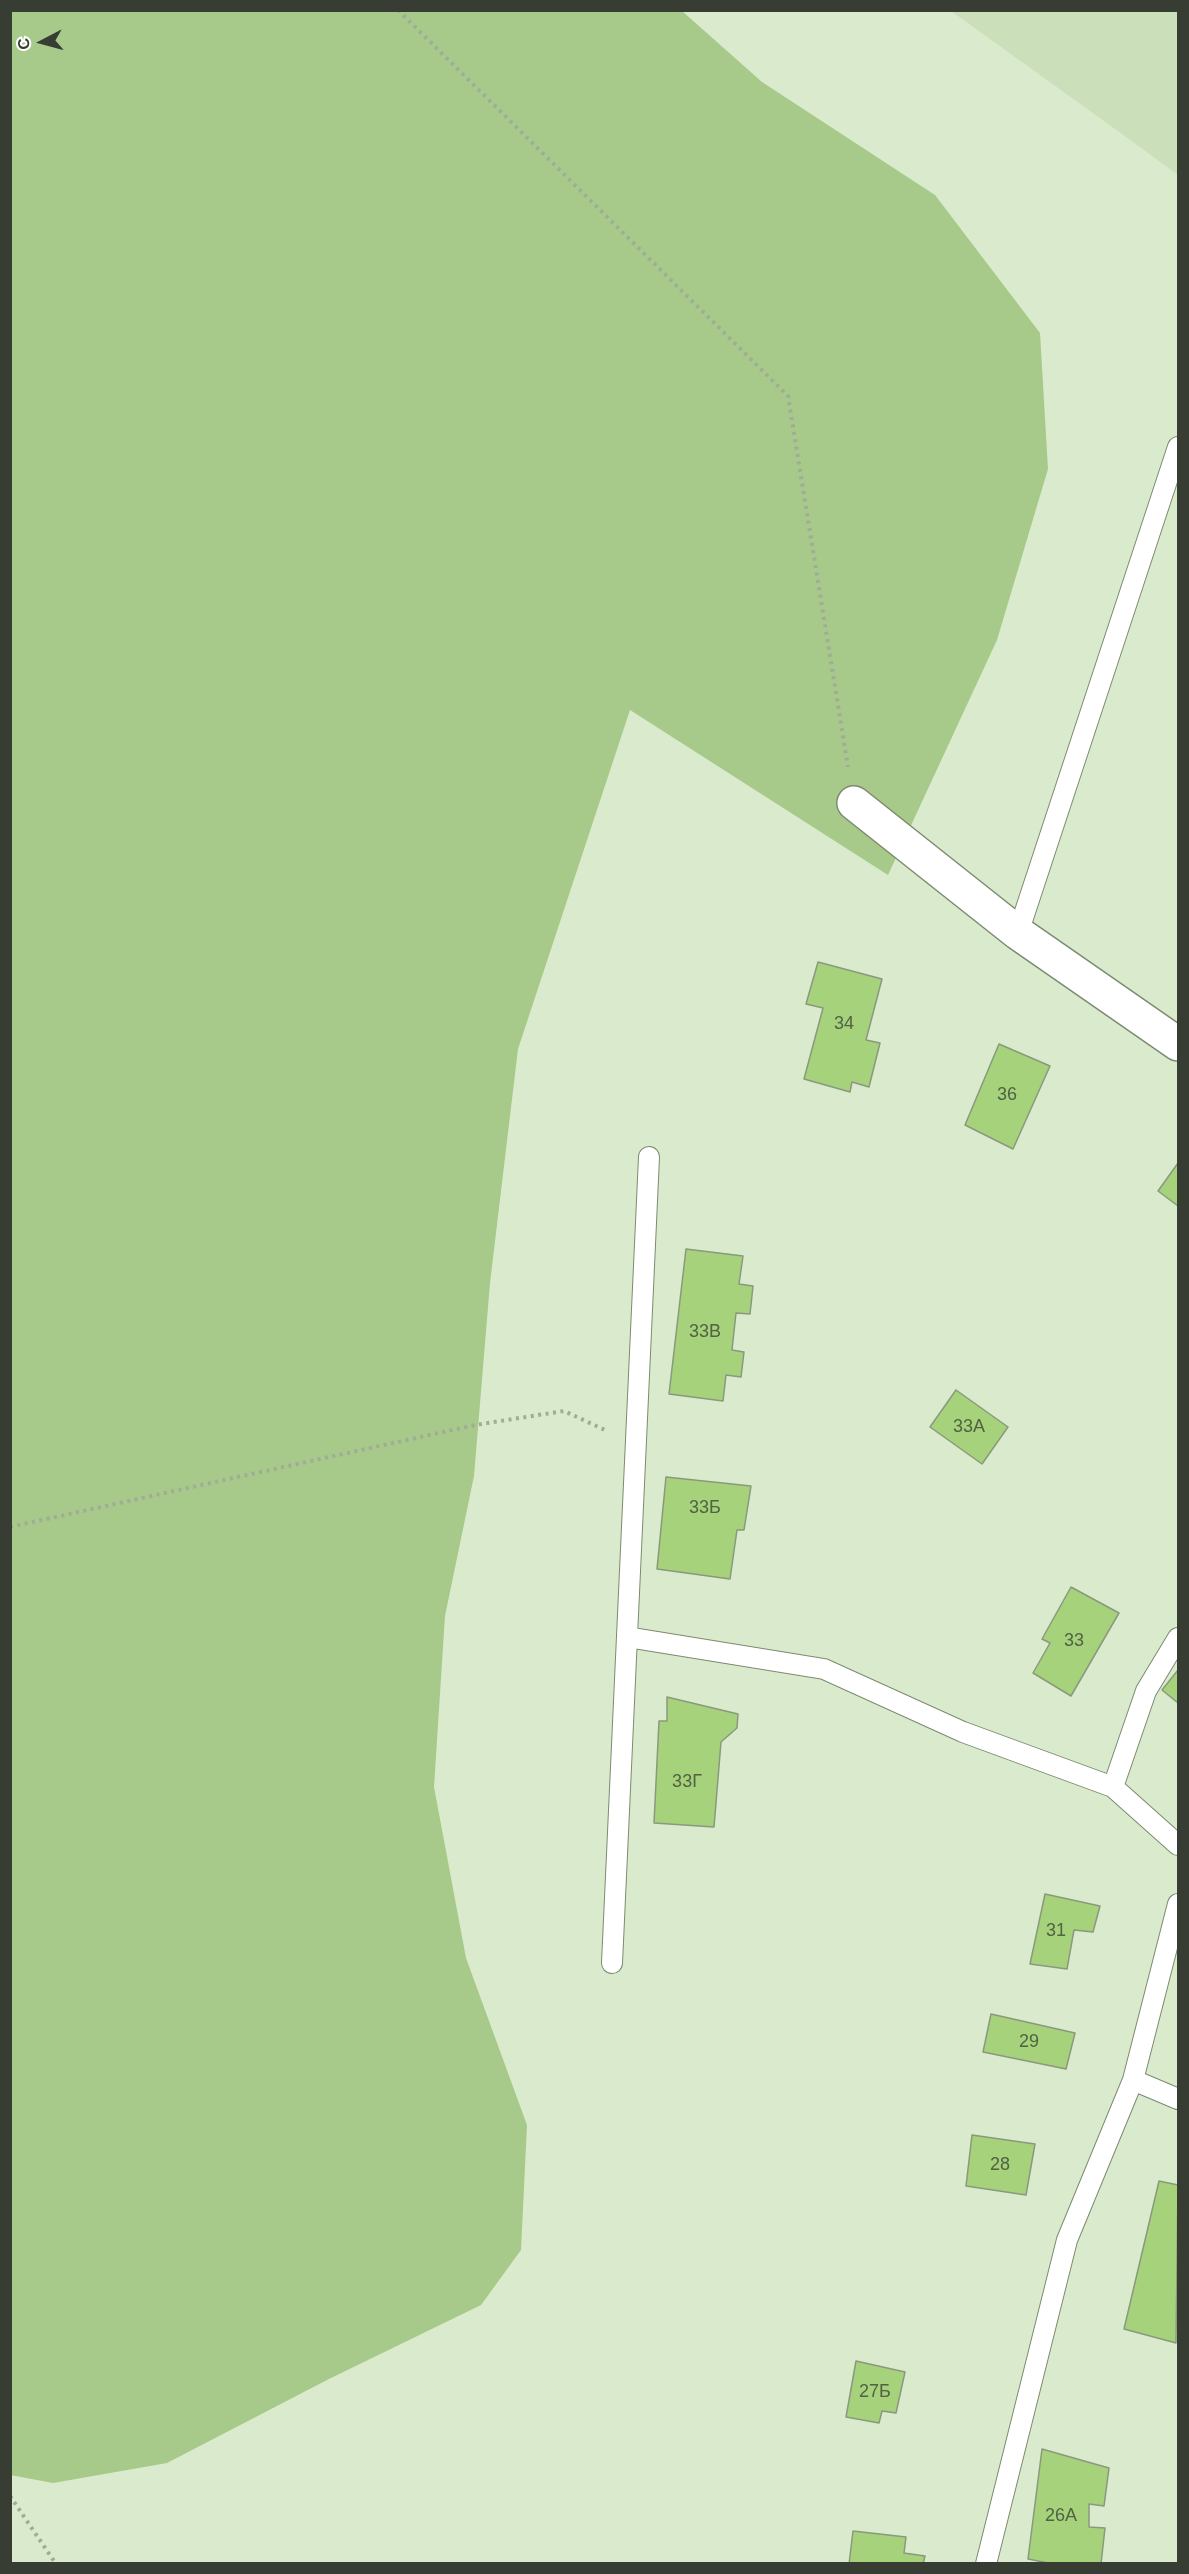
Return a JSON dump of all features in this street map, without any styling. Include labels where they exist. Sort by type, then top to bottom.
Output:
[{"type":"street","points":[[854,803],[1018,933],[1179,1044]]},
{"type":"lane","points":[[1018,933],[1179,447]]},
{"type":"lane","points":[[612,1963],[649,1157]]},
{"type":"lane","points":[[627,1637],[824,1669],[963,1732],[1113,1787],[1179,1845]]},
{"type":"lane","points":[[1113,1787],[1146,1691],[1179,1638]]},
{"type":"lane","points":[[986,2564],[1067,2241],[1133,2080],[1179,1904]]},
{"type":"lane","points":[[1133,2080],[1179,2099]]},
{"type":"path","points":[[398,10],[788,396],[854,803]]},
{"type":"path","points":[[10,1527],[475,1425],[564,1411],[636,1444]]},
{"type":"path","points":[[10,2496],[56,2564]]},
{"type":"shaded area","points":[[951,11],[1178,11],[1178,175],[1122,134]]},
{"type":"green space","points":[[10,11],[682,11],[762,82],[935,195],[1040,333],[1048,469],[997,640],[888,875],[630,710],[518,1049],[490,1283],[474,1476],[445,1616],[434,1787],[466,1958],[527,2125],[521,2250],[481,2305],[329,2379],[167,2463],[53,2483],[10,2475]]},
{"type":"building","points":[[818,962],[882,979],[866,1040],[880,1043],[869,1087],[852,1082],[850,1092],[804,1079],[823,1008],[806,1004]]},
{"type":"building","points":[[999,1044],[1050,1066],[1013,1149],[965,1125]]},
{"type":"building","points":[[1178,1163],[1178,1206],[1158,1191]]},
{"type":"building","points":[[686,1249],[743,1256],[739,1284],[753,1286],[750,1314],[736,1313],[732,1350],[744,1352],[741,1377],[726,1375],[723,1401],[669,1394]]},
{"type":"building","points":[[956,1390],[1008,1427],[982,1464],[930,1427]]},
{"type":"building","points":[[666,1477],[751,1486],[744,1530],[737,1530],[730,1579],[657,1569]]},
{"type":"building","points":[[1071,1587],[1119,1613],[1071,1696],[1033,1673],[1050,1643],[1042,1639]]},
{"type":"building","points":[[1178,1670],[1178,1703],[1162,1690]]},
{"type":"building","points":[[667,1697],[738,1714],[737,1728],[721,1742],[714,1827],[654,1823],[659,1721],[667,1721]]},
{"type":"building","points":[[1045,1894],[1100,1906],[1093,1932],[1074,1930],[1067,1969],[1030,1964]]},
{"type":"building","points":[[991,2014],[1075,2033],[1066,2069],[983,2052]]},
{"type":"building","points":[[972,2135],[1035,2144],[1026,2195],[966,2186]]},
{"type":"building","points":[[1159,2181],[1178,2185],[1176,2343],[1124,2329]]},
{"type":"building","points":[[856,2361],[905,2372],[896,2413],[882,2411],[879,2423],[846,2417]]},
{"type":"building","points":[[1042,2449],[1109,2468],[1104,2506],[1089,2504],[1089,2527],[1105,2528],[1101,2564],[1053,2564],[1028,2559]]},
{"type":"building","points":[[853,2531],[906,2537],[904,2553],[925,2556],[923,2564],[849,2564]]}]
